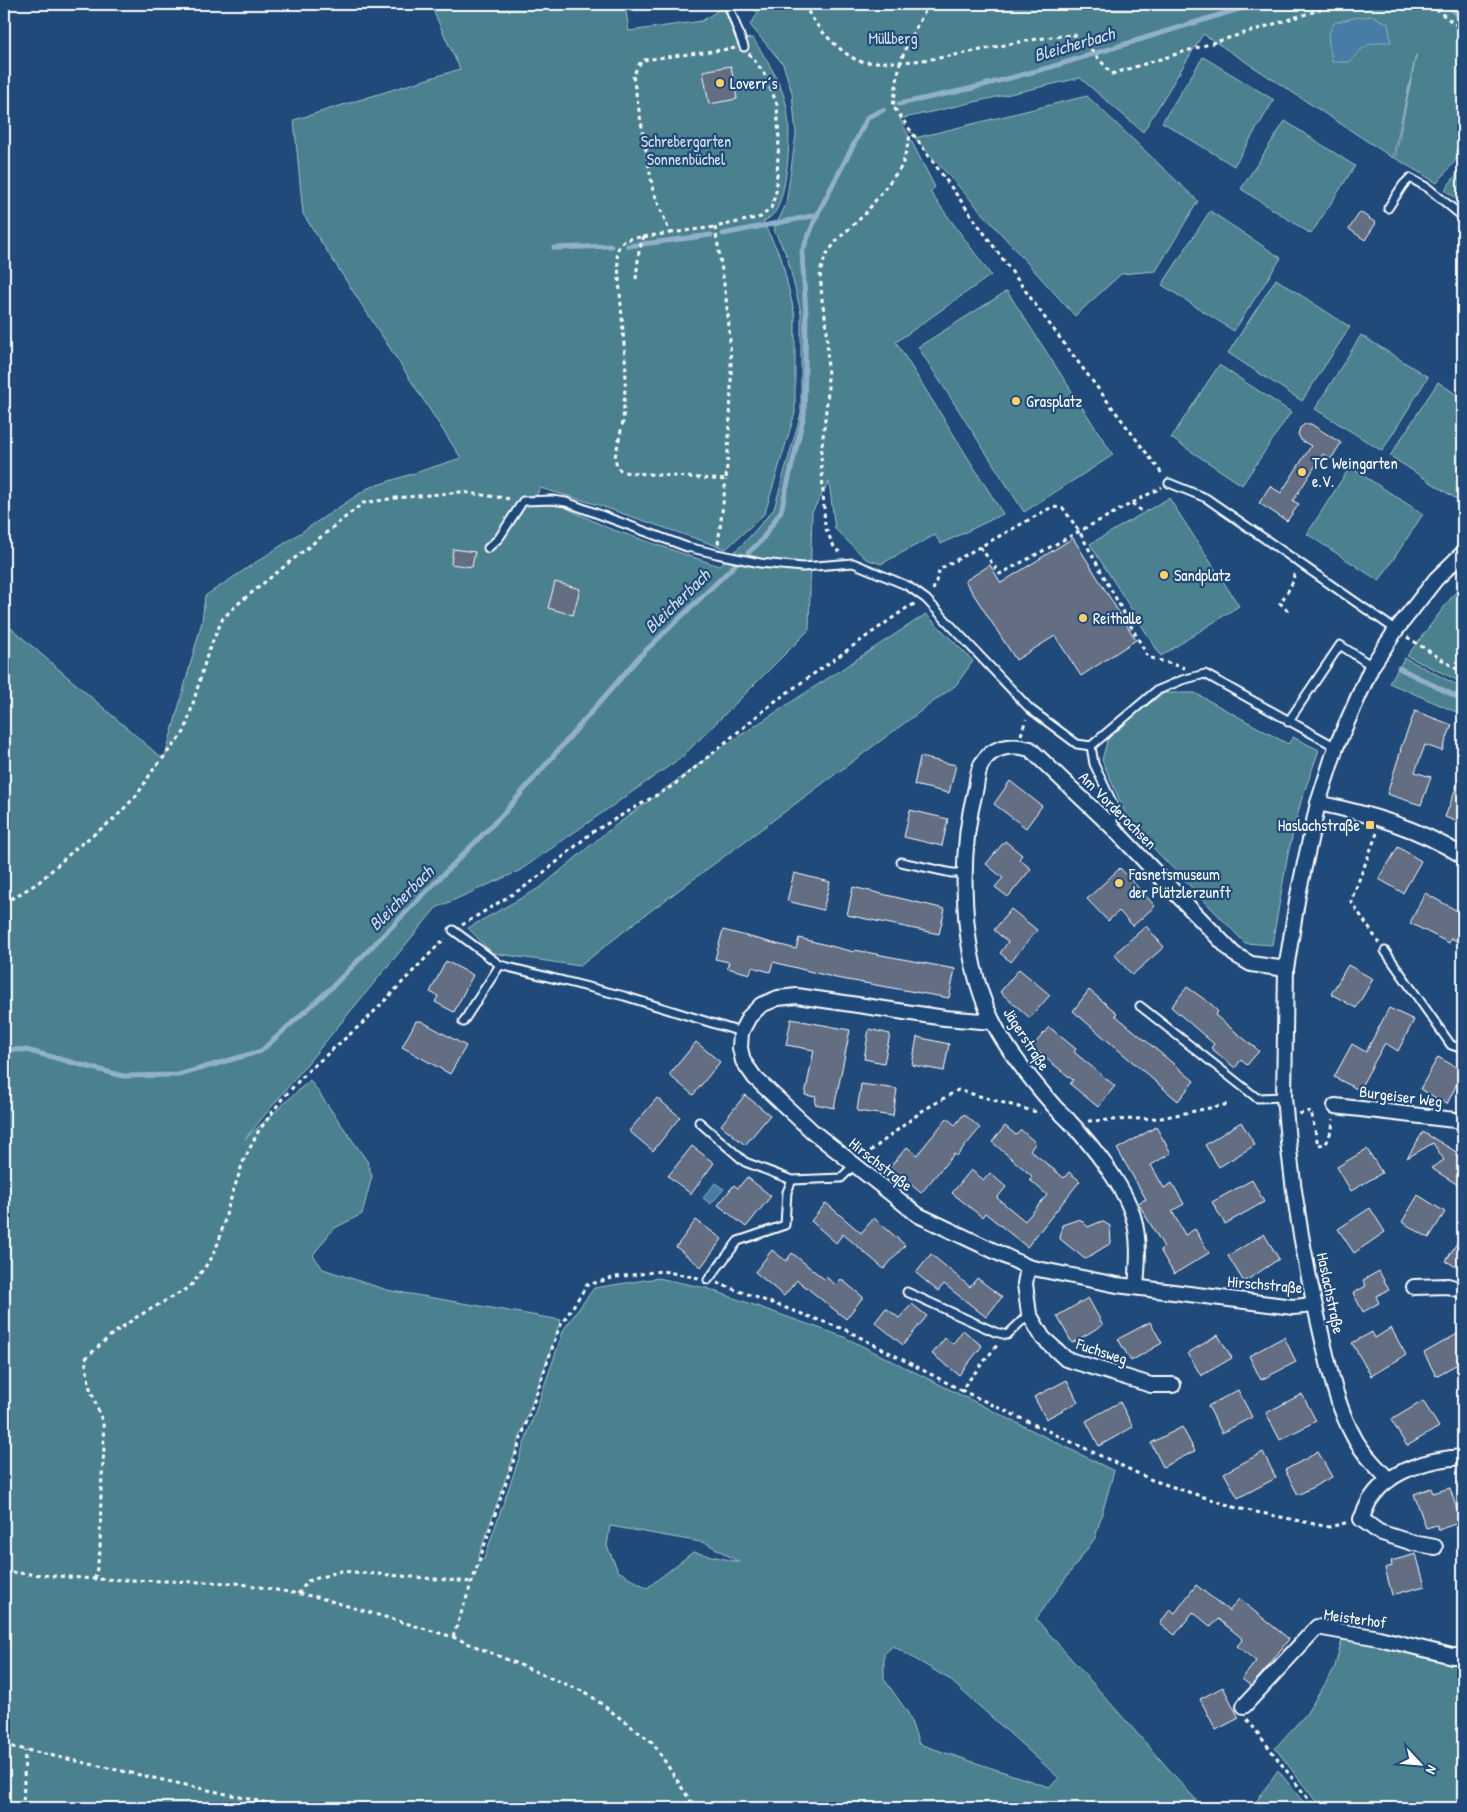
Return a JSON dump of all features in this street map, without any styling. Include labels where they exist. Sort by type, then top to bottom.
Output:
[{"type":"street","name":"Haslachstraße","points":[[1389,1480],[1370,1460],[1355,1439],[1339,1403],[1314,1305],[1296,1208],[1285,1118],[1286,969],[1298,895],[1318,802],[1336,747],[1372,666],[1396,630],[1436,579],[1463,553]]},
{"type":"street","name":"Am Vorderochsen","points":[[1018,746],[1030,749],[1112,827],[1234,954],[1251,964],[1286,969]]},
{"type":"street","name":"Jägerstraße","points":[[1018,746],[996,749],[981,765],[972,800],[965,858],[965,874],[966,916],[973,959],[984,1001],[993,1022],[1020,1064],[1112,1174],[1133,1215],[1139,1250],[1136,1287]]},
{"type":"street","points":[[1318,802],[1382,819],[1422,833],[1463,856]]},
{"type":"street","points":[[741,1032],[749,1017],[761,1005],[778,998],[797,996],[945,1018],[993,1022]]},
{"type":"street","name":"Hirschstraße","points":[[741,1032],[740,1048],[744,1061],[755,1078],[812,1131],[854,1166],[918,1214],[1028,1267],[1117,1285],[1292,1308],[1314,1305]]},
{"type":"street","name":"Burgeiser Weg","points":[[1335,1106],[1463,1121]]},
{"type":"street","name":"Fuchsweg","points":[[1028,1267],[1025,1284],[1029,1314],[1043,1338],[1066,1359],[1151,1385],[1173,1385]]},
{"type":"street","points":[[1414,1287],[1448,1286],[1463,1291]]},
{"type":"street","points":[[1435,1547],[1413,1543],[1379,1532],[1361,1519],[1372,1497],[1389,1480],[1410,1468],[1428,1462],[1463,1457]]},
{"type":"street","name":"Meisterhof","points":[[1244,1706],[1317,1627],[1379,1638],[1452,1656],[1463,1656]]},
{"type":"lane","points":[[728,4],[744,47]]},
{"type":"lane","points":[[1388,208],[1403,185],[1410,178],[1428,188],[1463,217]]},
{"type":"lane","points":[[1169,483],[1206,498],[1396,630]]},
{"type":"lane","points":[[488,548],[499,538],[523,501],[552,500],[566,502],[687,547],[717,554],[803,567],[853,563],[908,586],[926,599],[1030,709],[1077,744],[1091,746],[1156,690],[1182,680],[1206,674],[1288,722],[1336,747]]},
{"type":"lane","points":[[1288,722],[1340,645],[1372,666]]},
{"type":"lane","points":[[1091,746],[1094,764],[1115,808],[1112,827]]},
{"type":"lane","points":[[901,862],[965,874]]},
{"type":"lane","points":[[453,930],[500,965],[624,996],[741,1032]]},
{"type":"lane","points":[[1385,951],[1451,1044],[1463,1049]]},
{"type":"lane","points":[[463,1022],[500,965]]},
{"type":"lane","points":[[1140,1006],[1257,1098],[1284,1097]]},
{"type":"lane","points":[[699,1122],[745,1162],[792,1180],[841,1178],[854,1166]]},
{"type":"lane","points":[[708,1280],[738,1241],[785,1225],[787,1192],[792,1180]]},
{"type":"lane","points":[[907,1292],[995,1332],[1007,1335],[1029,1314]]},
{"type":"path","points":[[805,4],[807,12],[833,44],[859,61],[900,63],[962,54],[1048,36],[1075,35],[1086,44],[1112,74],[1345,4]]},
{"type":"path","points":[[929,4],[908,42],[900,63],[893,106],[1045,318],[1169,483],[1000,574],[980,547]]},
{"type":"path","points":[[1429,4],[1463,30]]},
{"type":"path","points":[[670,233],[654,190],[633,76],[643,60],[744,47],[764,73],[777,104],[779,139],[776,192],[771,208],[761,217],[715,227],[670,233],[644,239],[628,238],[620,244],[617,252],[626,371],[623,422],[615,457],[617,466],[622,472],[726,480]]},
{"type":"path","points":[[853,563],[835,549],[825,527],[821,455],[828,392],[827,336],[820,272],[826,255],[838,239],[864,214],[902,166],[911,132]]},
{"type":"path","points":[[715,227],[724,283],[730,340],[732,400],[726,480],[717,554]]},
{"type":"path","points":[[636,279],[639,251],[644,239]]},
{"type":"path","points":[[4,903],[38,883],[76,848],[114,819],[137,795],[153,770],[184,731],[208,652],[223,618],[239,603],[363,504],[396,498],[462,492],[523,501]]},
{"type":"path","points":[[1132,503],[1144,513]]},
{"type":"path","points":[[95,1579],[100,1551],[104,1449],[103,1423],[90,1388],[86,1359],[110,1336],[135,1318],[190,1288],[211,1259],[219,1242],[229,1204],[247,1154],[258,1132],[282,1099],[307,1072],[366,1020],[453,930],[529,884],[591,833],[674,785],[774,702],[908,607],[926,599],[931,595],[940,569],[1052,508],[1063,508],[1079,531],[1148,656],[1206,674]]},
{"type":"path","points":[[1288,611],[1280,603],[1295,575],[1289,556]]},
{"type":"path","points":[[1396,630],[1463,673]]},
{"type":"path","points":[[1018,746],[1030,709]]},
{"type":"path","points":[[1382,819],[1351,900],[1385,951]]},
{"type":"path","points":[[854,1166],[865,1154],[922,1111],[958,1090],[1042,1113],[1055,1108]]},
{"type":"path","points":[[1070,1122],[1161,1118],[1229,1104]]},
{"type":"path","points":[[1285,1118],[1311,1111],[1318,1145],[1326,1144],[1332,1129],[1335,1106]]},
{"type":"path","points":[[453,1637],[559,1328],[588,1285],[616,1277],[662,1271],[708,1280],[846,1330],[961,1390],[1152,1480],[1238,1508],[1329,1528],[1361,1519]]},
{"type":"path","points":[[961,1390],[995,1348]]},
{"type":"path","points":[[298,1594],[308,1581],[341,1571],[472,1582]]},
{"type":"path","points":[[4,1572],[95,1579],[236,1584],[317,1597],[453,1637],[587,1693],[653,1743],[695,1808]]},
{"type":"path","points":[[1244,1706],[1247,1720],[1315,1808]]},
{"type":"path","points":[[4,1745],[290,1808]]},
{"type":"path","points":[[23,1808],[26,1751]]},
{"type":"green space","points":[[430,4],[625,4],[629,31],[702,21],[723,7],[737,40],[753,38],[775,76],[785,100],[787,111],[789,124],[788,155],[781,199],[773,215],[763,222],[781,257],[795,315],[795,413],[765,513],[726,549],[592,503],[540,488],[533,505],[558,504],[608,528],[719,566],[744,543],[774,509],[801,413],[801,313],[787,256],[774,230],[786,204],[796,134],[792,93],[783,64],[750,25],[758,13],[747,4],[1463,4],[1463,151],[1437,183],[1395,158],[1416,55],[1393,158],[1203,34],[1143,132],[1080,78],[900,119],[935,187],[930,192],[991,275],[896,342],[1003,514],[941,544],[935,535],[881,564],[866,559],[835,529],[829,482],[812,512],[809,630],[682,757],[519,871],[436,908],[245,1139],[310,1080],[367,1161],[372,1176],[362,1214],[333,1229],[313,1255],[323,1269],[387,1290],[561,1320],[478,1558],[484,1559],[564,1329],[594,1288],[658,1278],[706,1288],[844,1337],[1114,1471],[1095,1538],[1036,1619],[1197,1801],[1208,1808],[4,1808],[4,622],[164,760],[202,622],[205,596],[368,488],[461,458],[303,214],[294,120],[460,69]],"holes":[[[610,1526],[706,1543],[739,1562],[693,1552],[647,1588],[618,1571],[607,1546]],[[893,1646],[949,1679],[1059,1778],[1049,1787],[919,1744],[908,1713],[884,1679],[884,1654]]]},
{"type":"green space","points":[[1203,57],[1274,100],[1234,166],[1162,122]]},
{"type":"green space","points":[[1087,96],[1198,201],[1156,271],[1121,274],[1075,316],[915,138]]},
{"type":"green space","points":[[1285,121],[1355,166],[1311,234],[1241,189]]},
{"type":"green space","points":[[1463,165],[1463,204],[1445,190]]},
{"type":"green space","points":[[1210,211],[1281,258],[1234,331],[1162,285]]},
{"type":"green space","points":[[1276,279],[1350,327],[1302,401],[1228,353]]},
{"type":"green space","name":"Grasplatz","points":[[1007,291],[1113,455],[1024,512],[918,347]]},
{"type":"green space","points":[[1361,335],[1428,377],[1382,451],[1315,409]]},
{"type":"green space","points":[[1219,365],[1291,412],[1242,485],[1171,438]]},
{"type":"green space","points":[[1438,382],[1463,399],[1463,493],[1458,500],[1390,456]]},
{"type":"green space","points":[[1350,467],[1423,514],[1379,581],[1307,534]]},
{"type":"green space","name":"Sandplatz","points":[[1169,498],[1239,606],[1161,656],[1090,544]]},
{"type":"green space","points":[[1463,584],[1463,683],[1407,656]]},
{"type":"green space","points":[[926,614],[973,661],[956,685],[641,918],[580,966],[492,953],[468,928],[541,887],[604,834],[715,752]]},
{"type":"green space","points":[[1405,658],[1463,688],[1463,715],[1389,683]]},
{"type":"green space","points":[[1164,693],[1195,693],[1288,744],[1293,737],[1319,750],[1301,801],[1288,854],[1272,945],[1245,943],[1130,824],[1102,760],[1109,734]]},
{"type":"green space","points":[[1342,1640],[1382,1641],[1433,1659],[1463,1665],[1463,1808],[1321,1808],[1275,1748],[1306,1714],[1334,1670]]},
{"type":"green space","points":[[1278,1770],[1308,1808],[1252,1808]]},
{"type":"water","points":[[1373,16],[1388,24],[1391,42],[1372,44],[1363,48],[1350,62],[1332,62],[1328,36],[1334,23],[1353,18]]},
{"type":"water","points":[[715,1183],[724,1189],[711,1204],[703,1198]]},
{"type":"building","points":[[731,66],[737,99],[709,104],[703,71]]},
{"type":"building","points":[[1360,212],[1376,223],[1365,240],[1349,229]]},
{"type":"building","name":"TC Weingarten e.V.","points":[[1305,424],[1311,424],[1341,443],[1331,459],[1323,454],[1293,501],[1299,504],[1287,521],[1259,503],[1270,486],[1281,493],[1311,446],[1301,440],[1298,434],[1300,428]]},
{"type":"building","name":"Reithalle","points":[[1073,538],[1136,640],[1081,676],[1055,636],[1016,660],[965,581],[990,565],[1001,583]]},
{"type":"building","points":[[453,549],[475,552],[472,567],[451,564]]},
{"type":"building","points":[[555,582],[580,589],[573,615],[548,608]]},
{"type":"building","points":[[1415,711],[1452,725],[1442,751],[1425,745],[1415,772],[1431,777],[1421,805],[1387,794],[1400,750]]},
{"type":"building","points":[[920,757],[956,765],[949,793],[914,785]]},
{"type":"building","points":[[1463,772],[1463,824],[1445,817]]},
{"type":"building","points":[[1010,781],[1042,806],[1026,828],[994,804]]},
{"type":"building","points":[[910,810],[948,819],[942,846],[904,837]]},
{"type":"building","points":[[1005,841],[1022,855],[1019,859],[1031,869],[1008,897],[995,887],[1003,878],[986,864]]},
{"type":"building","points":[[1398,847],[1421,861],[1403,893],[1379,879]]},
{"type":"building","name":"Fasnetsmuseum der Plätzlerzunft","points":[[1120,868],[1155,906],[1133,926],[1119,911],[1108,921],[1087,899]]},
{"type":"building","points":[[794,873],[830,882],[823,910],[787,901]]},
{"type":"building","points":[[853,887],[945,909],[939,934],[847,915]]},
{"type":"building","points":[[1425,893],[1463,914],[1463,945],[1451,938],[1449,943],[1410,923]]},
{"type":"building","points":[[1011,909],[1037,930],[1011,962],[1000,953],[1008,942],[994,930]]},
{"type":"building","points":[[1146,926],[1164,947],[1132,975],[1114,954]]},
{"type":"building","points":[[723,930],[796,949],[799,938],[854,952],[855,950],[955,969],[949,998],[836,978],[773,962],[770,972],[752,967],[750,974],[727,968],[729,962],[715,959]]},
{"type":"building","points":[[446,961],[473,975],[454,1012],[435,1002],[438,996],[430,992]]},
{"type":"building","points":[[1348,965],[1373,979],[1356,1008],[1331,994]]},
{"type":"building","points":[[1019,969],[1050,995],[1030,1018],[1000,992]]},
{"type":"building","points":[[1187,987],[1211,1004],[1218,1012],[1215,1015],[1259,1051],[1247,1065],[1241,1060],[1235,1068],[1211,1048],[1214,1044],[1171,1007]]},
{"type":"building","points":[[1089,990],[1117,1013],[1115,1015],[1194,1081],[1178,1101],[1073,1011]]},
{"type":"building","points":[[1389,1008],[1414,1020],[1398,1051],[1385,1043],[1359,1090],[1334,1077],[1352,1044],[1366,1052]]},
{"type":"building","points":[[791,1019],[850,1030],[834,1108],[815,1104],[816,1097],[805,1095],[814,1050],[786,1045]]},
{"type":"building","points":[[416,1021],[421,1021],[466,1046],[450,1074],[402,1047]]},
{"type":"building","points":[[1049,1027],[1076,1049],[1074,1052],[1115,1086],[1098,1107],[1070,1084],[1073,1080],[1032,1047]]},
{"type":"building","points":[[869,1029],[890,1034],[884,1063],[864,1059]]},
{"type":"building","points":[[917,1037],[949,1044],[944,1071],[912,1065]]},
{"type":"building","points":[[696,1042],[720,1062],[693,1095],[669,1075]]},
{"type":"building","points":[[1438,1057],[1463,1071],[1447,1104],[1420,1089]]},
{"type":"building","points":[[861,1084],[897,1089],[893,1116],[857,1111]]},
{"type":"building","points":[[745,1095],[770,1115],[745,1145],[721,1125]]},
{"type":"building","points":[[657,1098],[680,1117],[653,1151],[629,1131]]},
{"type":"building","points":[[964,1114],[980,1128],[957,1156],[954,1154],[921,1193],[890,1167],[907,1147],[917,1155],[947,1118],[955,1125]]},
{"type":"building","points":[[1241,1122],[1255,1145],[1219,1167],[1205,1145]]},
{"type":"building","points":[[1005,1126],[1016,1135],[1021,1130],[1036,1143],[1030,1150],[1064,1178],[1069,1172],[1080,1181],[1027,1247],[985,1213],[982,1217],[952,1193],[971,1170],[984,1180],[990,1173],[1006,1187],[997,1198],[1025,1221],[1047,1195],[1030,1180],[1032,1176],[992,1142]]},
{"type":"building","points":[[1156,1127],[1171,1153],[1151,1165],[1164,1188],[1172,1183],[1184,1204],[1172,1211],[1185,1235],[1195,1229],[1209,1253],[1174,1274],[1160,1250],[1164,1247],[1138,1203],[1146,1199],[1117,1149]]},
{"type":"building","points":[[1423,1132],[1463,1156],[1463,1188],[1431,1168],[1444,1160],[1433,1143],[1407,1158]]},
{"type":"building","points":[[692,1146],[714,1163],[691,1194],[668,1176]]},
{"type":"building","points":[[1367,1149],[1382,1173],[1351,1191],[1337,1167]]},
{"type":"building","points":[[747,1177],[771,1196],[746,1227],[718,1205],[734,1185],[738,1188]]},
{"type":"building","points":[[1252,1180],[1264,1202],[1225,1224],[1212,1202]]},
{"type":"building","points":[[1418,1195],[1445,1212],[1429,1238],[1402,1222]]},
{"type":"building","points":[[826,1203],[861,1233],[874,1218],[905,1245],[884,1269],[843,1234],[836,1243],[811,1221]]},
{"type":"building","points":[[1370,1208],[1385,1232],[1354,1253],[1338,1229]]},
{"type":"building","points":[[1080,1219],[1088,1227],[1102,1221],[1110,1226],[1111,1243],[1085,1259],[1060,1239],[1062,1225]]},
{"type":"building","points":[[696,1220],[722,1239],[701,1267],[676,1247]]},
{"type":"building","points":[[1463,1233],[1463,1271],[1446,1261]]},
{"type":"building","points":[[1264,1234],[1279,1259],[1244,1282],[1228,1256]]},
{"type":"building","points":[[772,1250],[786,1261],[792,1253],[824,1279],[826,1277],[836,1285],[841,1279],[863,1297],[846,1319],[797,1280],[784,1296],[755,1272]]},
{"type":"building","points":[[931,1254],[970,1287],[977,1278],[1002,1297],[986,1317],[944,1284],[938,1291],[916,1273]]},
{"type":"building","points":[[1379,1271],[1389,1290],[1376,1296],[1379,1303],[1363,1312],[1353,1293],[1366,1286],[1363,1280]]},
{"type":"building","points":[[1088,1298],[1103,1325],[1072,1343],[1057,1316]]},
{"type":"building","points":[[912,1304],[927,1316],[903,1345],[875,1322],[886,1308],[899,1318]]},
{"type":"building","points":[[1150,1322],[1162,1343],[1131,1361],[1118,1339]]},
{"type":"building","points":[[1391,1328],[1406,1355],[1371,1376],[1352,1343],[1372,1332],[1375,1338]]},
{"type":"building","points":[[963,1330],[982,1346],[959,1375],[932,1354],[945,1338],[953,1344]]},
{"type":"building","points":[[1459,1333],[1463,1340],[1463,1361],[1436,1376],[1424,1353]]},
{"type":"building","points":[[1218,1335],[1232,1358],[1201,1376],[1188,1353]]},
{"type":"building","points":[[1284,1337],[1296,1362],[1261,1380],[1249,1356]]},
{"type":"building","points":[[1067,1380],[1078,1402],[1046,1419],[1034,1397]]},
{"type":"building","points":[[1238,1390],[1252,1417],[1222,1433],[1208,1406]]},
{"type":"building","points":[[1302,1394],[1316,1421],[1280,1440],[1266,1413]]},
{"type":"building","points":[[1423,1401],[1439,1427],[1407,1446],[1391,1420]]},
{"type":"building","points":[[1120,1402],[1133,1427],[1099,1446],[1086,1421]]},
{"type":"building","points":[[1182,1427],[1195,1451],[1163,1467],[1151,1443]]},
{"type":"building","points":[[1263,1452],[1276,1478],[1238,1498],[1224,1473]]},
{"type":"building","points":[[1318,1452],[1332,1477],[1298,1495],[1285,1470]]},
{"type":"building","points":[[1431,1488],[1433,1493],[1450,1488],[1461,1522],[1438,1530],[1437,1525],[1426,1528],[1414,1494]]},
{"type":"building","points":[[1416,1554],[1425,1586],[1392,1595],[1385,1568],[1392,1566],[1391,1561]]},
{"type":"building","points":[[1196,1585],[1229,1611],[1239,1599],[1289,1639],[1251,1686],[1242,1679],[1256,1661],[1237,1646],[1243,1639],[1218,1619],[1211,1627],[1193,1612],[1175,1635],[1160,1624],[1170,1609],[1175,1613]]},
{"type":"building","points":[[1223,1687],[1239,1718],[1216,1730],[1200,1699]]},
{"type":"waterway","name":"Bleicherbach","points":[[899,104],[969,89],[1051,67],[1255,4]]},
{"type":"waterway","name":"Bleicherbach","points":[[1446,4],[1463,18]]},
{"type":"waterway","name":"Bleicherbach","points":[[723,234],[817,215],[868,117],[883,110]]},
{"type":"waterway","name":"Bleicherbach","points":[[748,553],[761,541],[781,511],[804,415],[806,314],[802,252],[817,215]]},
{"type":"waterway","name":"Bleicherbach","points":[[628,246],[711,235]]},
{"type":"waterway","name":"Bleicherbach","points":[[554,248],[611,246]]},
{"type":"waterway","name":"Bleicherbach","points":[[4,1049],[26,1050],[123,1076],[178,1075],[261,1051],[332,987],[504,813],[638,658],[735,565]]},
{"type":"waterway","points":[[1399,668],[1463,700]]},
{"type":"place","name":"Loverr´s","points":[[720,83]]},
{"type":"place","name":"Grasplatz","points":[[1016,401]]},
{"type":"place","name":"TC Weingarten e.V.","points":[[1302,472]]},
{"type":"place","name":"Sandplatz","points":[[1164,575]]},
{"type":"place","name":"Reithalle","points":[[1083,618]]},
{"type":"place","name":"Haslachstraße","points":[[1370,825]]},
{"type":"place","name":"Fasnetsmuseum der Plätzlerzunft","points":[[1119,883]]},
{"type":"park label","name":"Müllberg","points":[[893,38]]},
{"type":"park label","name":"Schrebergarten Sonnenbüchel","points":[[686,150]]}]
